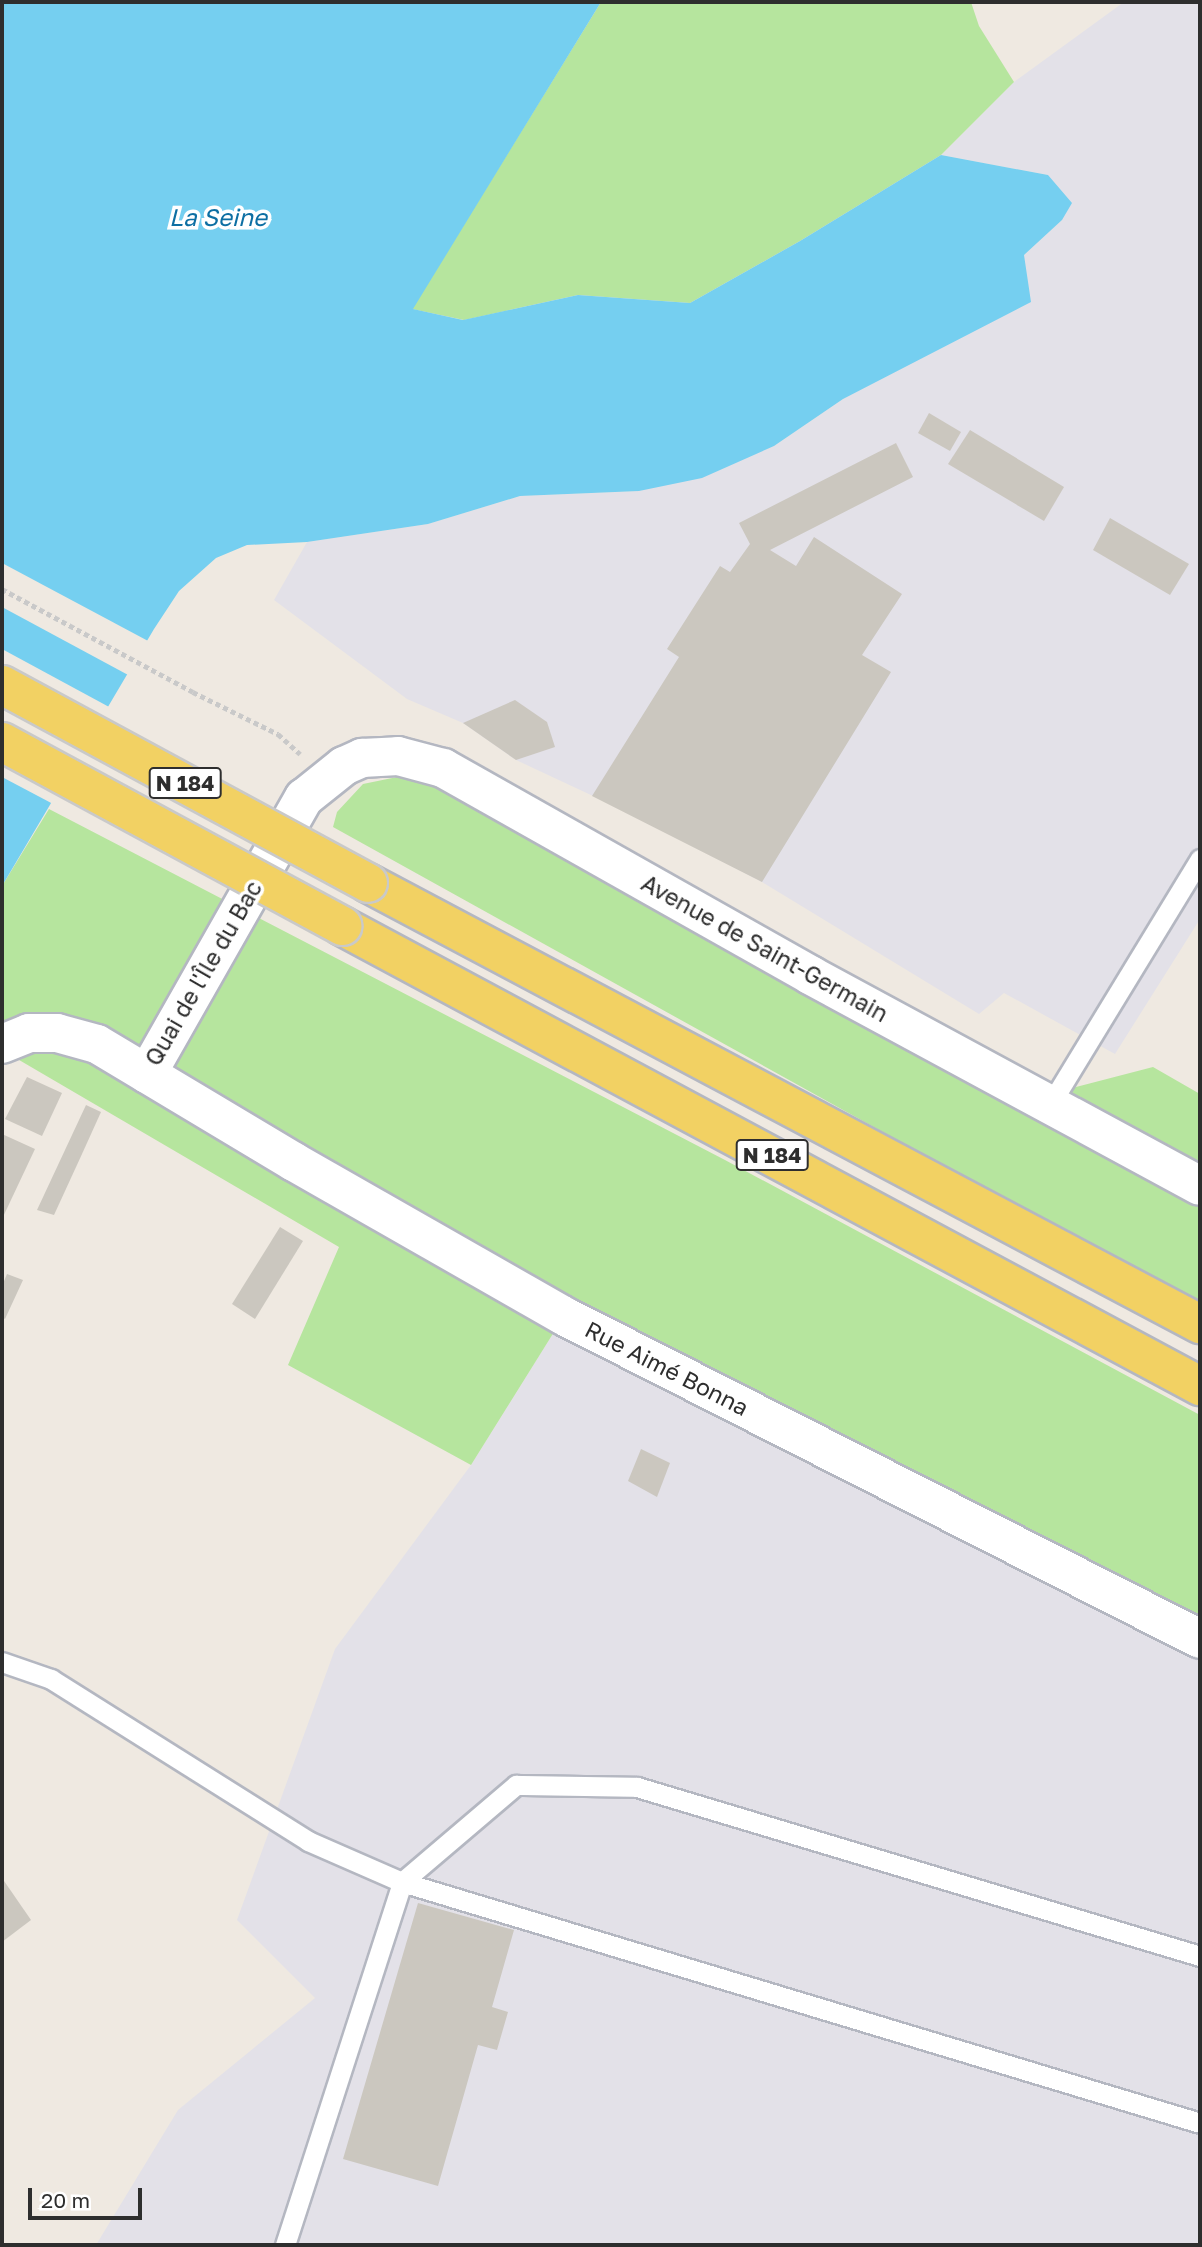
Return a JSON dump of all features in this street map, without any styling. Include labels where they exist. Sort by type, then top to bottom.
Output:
[{"type":"main road","name":"N 184","points":[[2,685],[368,883],[1200,1324]]},
{"type":"main road","name":"N 184","points":[[2,742],[1200,1386]]},
{"type":"street","name":"Avenue de Saint-Germain","points":[[324,780],[344,766],[379,756],[416,758],[443,768],[810,975],[1200,1186]]},
{"type":"street","name":"Quai de l'Île du Bac","points":[[2,1044],[29,1033],[57,1033],[97,1044],[147,1073],[304,798],[324,780]]},
{"type":"street","name":"Rue Aimé Bonna","points":[[147,1073],[294,1162],[565,1316],[1200,1639]]},
{"type":"lane","points":[[1051,1103],[1200,859]]},
{"type":"lane","points":[[2,1662],[51,1679],[307,1841],[402,1882],[1200,2123]]},
{"type":"lane","points":[[285,2245],[402,1882],[516,1785],[637,1787],[1200,1956]]},
{"type":"path","points":[[2,589],[193,692],[278,734],[324,780]]},
{"type":"shaded area","points":[[1124,2],[1200,2],[1200,919],[1115,1054],[1004,993],[979,1014],[762,882],[638,817],[516,760],[463,723],[407,699],[274,600],[307,542],[428,524],[520,496],[639,491],[774,446],[843,399],[1024,255],[1062,220],[1048,175],[941,155],[1014,82]]},
{"type":"shaded area","points":[[564,1316],[1200,1639],[1200,2245],[96,2245],[178,2110],[315,1998],[237,1920],[335,1649],[471,1465]]},
{"type":"green space","points":[[601,2],[971,2],[979,26],[1014,82],[941,155],[800,241],[690,303],[578,295],[464,320],[412,309]]},
{"type":"green space","points":[[402,776],[419,777],[1026,1100],[1153,1067],[1200,1094],[1200,1302],[908,1146],[333,827],[337,812],[363,784]]},
{"type":"green space","points":[[49,809],[725,1160],[1200,1415],[1200,1639],[564,1316],[471,1465],[288,1365],[339,1247],[2,1050],[2,886]]},
{"type":"water","name":"La Seine","points":[[2,2],[601,2],[413,309],[463,320],[578,295],[690,303],[800,241],[941,155],[1048,175],[1072,203],[1062,220],[1024,255],[1031,302],[843,399],[774,446],[702,478],[639,491],[520,496],[428,524],[307,542],[247,545],[216,558],[179,591],[154,629],[2,886]]},
{"type":"pier","points":[[2,563],[150,642],[130,676],[2,607]]},
{"type":"pier","points":[[2,649],[111,708],[55,805],[2,777]]},
{"type":"building","points":[[929,413],[961,432],[950,451],[918,433]]},
{"type":"building","points":[[970,430],[1064,487],[1044,521],[948,464]]},
{"type":"building","points":[[896,443],[913,477],[770,550],[796,566],[814,537],[902,594],[862,655],[891,672],[762,882],[592,796],[679,657],[667,649],[720,566],[730,572],[750,544],[739,523]]},
{"type":"building","points":[[1110,518],[1189,564],[1170,595],[1093,550]]},
{"type":"building","points":[[515,700],[547,722],[555,747],[516,760],[463,723]]},
{"type":"building","points":[[27,1077],[62,1093],[42,1136],[5,1119]]},
{"type":"building","points":[[86,1105],[101,1112],[54,1215],[37,1210]]},
{"type":"building","points":[[2,1134],[35,1149],[2,1219]]},
{"type":"building","points":[[280,1227],[303,1241],[255,1319],[232,1304]]},
{"type":"building","points":[[7,1274],[23,1280],[5,1319],[2,1317],[2,1286]]},
{"type":"building","points":[[641,1449],[670,1463],[657,1497],[628,1481]]},
{"type":"building","points":[[2,1878],[31,1920],[2,1942]]},
{"type":"building","points":[[418,1903],[514,1930],[492,2007],[508,2012],[497,2050],[478,2045],[438,2186],[343,2159]]}]
